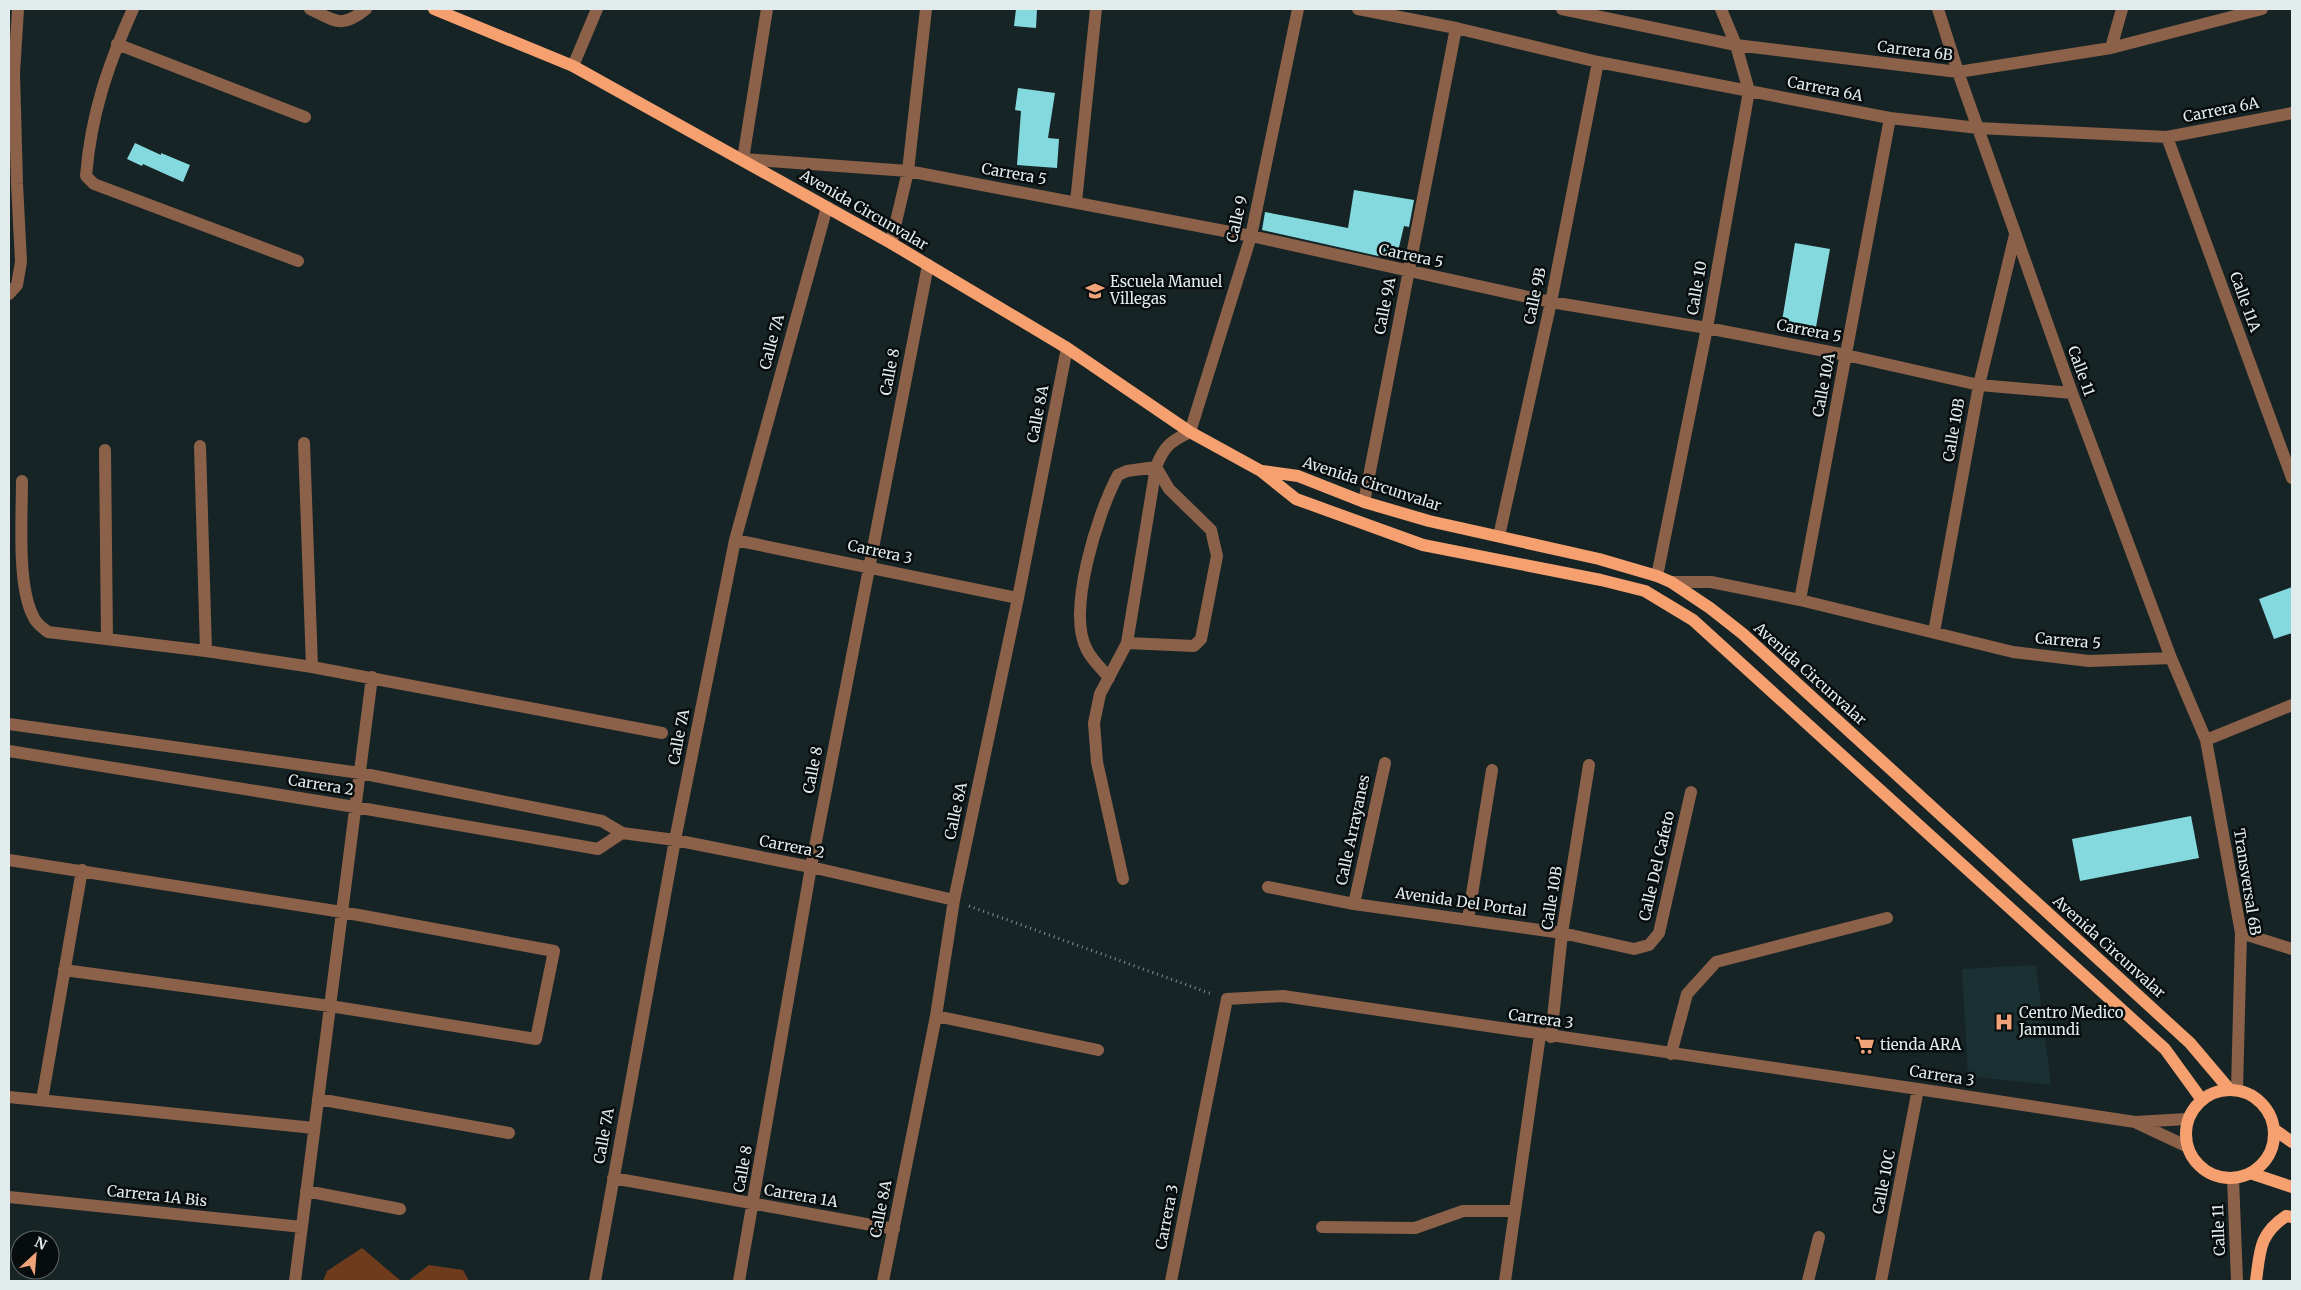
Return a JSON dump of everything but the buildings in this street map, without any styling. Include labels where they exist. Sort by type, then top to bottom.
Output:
[{"type":"main road","name":"Avenida Circunvalar","points":[[434,9],[573,66],[891,243],[1067,348],[1190,432],[1261,471],[1296,500],[1423,545],[1601,580],[1645,591],[1693,620],[2165,1050],[2202,1100]]},
{"type":"main road","name":"Avenida Circunvalar","points":[[1261,471],[1298,476],[1364,502],[1429,521],[1599,558],[1671,582],[1710,608],[1743,634],[2190,1043],[2233,1090]]},
{"type":"main road","points":[[2233,1090],[2251,1095],[2263,1104],[2271,1116],[2275,1130],[2274,1148],[2266,1163],[2253,1174],[2233,1178],[2208,1173],[2195,1163],[2186,1146],[2185,1133],[2187,1119],[2193,1108],[2212,1093],[2233,1090]]},
{"type":"main road","points":[[2275,1130],[2292,1142]]},
{"type":"main road","points":[[2253,1174],[2292,1187]]},
{"type":"main road","points":[[2256,1281],[2264,1236],[2274,1224],[2286,1216],[2292,1217]]},
{"type":"street","points":[[9,294],[17,285],[21,262],[16,184],[14,73],[18,9]]},
{"type":"street","points":[[133,9],[117,44],[94,112],[86,176],[94,184],[298,261]]},
{"type":"street","points":[[310,9],[342,22],[351,21],[366,9]]},
{"type":"street","points":[[573,66],[597,9]]},
{"type":"street","points":[[743,159],[768,9]]},
{"type":"street","points":[[891,243],[908,171],[926,9]]},
{"type":"street","points":[[1076,202],[1096,9]]},
{"type":"street","name":"Calle 9","points":[[1190,432],[1251,236],[1298,9]]},
{"type":"street","name":"Carrera 6A","points":[[1358,9],[1456,28],[1598,62],[1749,91],[1890,118],[1978,128],[2167,137],[2292,113]]},
{"type":"street","name":"Carrera 6B","points":[[1562,9],[1736,45],[1958,72],[2110,48],[2237,12],[2262,9]]},
{"type":"street","name":"Calle 10","points":[[1657,576],[1707,328],[1749,91],[1736,45],[1721,9]]},
{"type":"street","name":"Calle 11","points":[[1938,9],[1958,72],[2072,393],[2172,658],[2206,740]]},
{"type":"street","points":[[2110,48],[2122,9]]},
{"type":"street","name":"Calle 9A","points":[[1364,502],[1456,28]]},
{"type":"street","points":[[117,44],[306,117]]},
{"type":"street","name":"Calle 9B","points":[[1499,536],[1551,302],[1598,62]]},
{"type":"street","name":"Calle 10A","points":[[1800,600],[1890,118]]},
{"type":"street","name":"Calle 11A","points":[[2167,137],[2292,478]]},
{"type":"street","name":"Carrera 5","points":[[743,159],[908,171],[1251,236],[1551,302],[1707,328],[1846,355],[1979,385],[2072,393]]},
{"type":"street","name":"Calle 7A","points":[[596,1281],[675,840],[734,540],[827,207]]},
{"type":"street","name":"Calle 10B","points":[[1934,632],[1979,385],[2015,235]]},
{"type":"street","name":"Calle 8","points":[[739,1281],[811,866],[928,265]]},
{"type":"street","name":"Calle 8A","points":[[883,1281],[936,1016],[954,900],[1018,598],[1067,348]]},
{"type":"street","points":[[1123,879],[1097,762],[1094,722],[1100,694],[1127,643],[1156,467],[1162,452],[1174,440],[1190,432]]},
{"type":"street","points":[[304,443],[312,667]]},
{"type":"street","points":[[200,446],[206,651]]},
{"type":"street","points":[[105,450],[107,639]]},
{"type":"street","points":[[1127,643],[1194,646],[1201,639],[1217,556],[1211,530],[1169,489],[1156,467]]},
{"type":"street","points":[[1109,678],[1087,650],[1080,623],[1082,589],[1095,533],[1118,475],[1127,471],[1156,467]]},
{"type":"street","points":[[22,482],[23,564],[27,595],[32,615],[38,625],[48,632],[206,651],[312,667],[662,733]]},
{"type":"street","name":"Carrera 3","points":[[734,540],[869,566],[1018,598]]},
{"type":"street","name":"Carrera 5","points":[[1671,582],[1711,582],[1800,600],[2013,652],[2089,661],[2172,658]]},
{"type":"street","points":[[295,1281],[372,677]]},
{"type":"street","points":[[2206,740],[2292,705]]},
{"type":"street","name":"Carrera 2","points":[[9,724],[360,773],[602,821],[622,833],[675,840],[811,866],[954,900]]},
{"type":"street","name":"Transversal 6B","points":[[2206,740],[2241,933],[2233,1090]]},
{"type":"street","name":"Carrera 2","points":[[9,751],[356,807],[598,850],[622,833]]},
{"type":"street","name":"Calle Arrayanes","points":[[1354,904],[1385,763]]},
{"type":"street","name":"Calle 10B","points":[[1505,1281],[1589,764]]},
{"type":"street","points":[[1468,919],[1492,770]]},
{"type":"street","name":"Calle Del Cafeto","points":[[1649,945],[1659,933],[1691,792]]},
{"type":"street","points":[[9,860],[342,912],[554,951],[536,1039],[330,1006],[64,970]]},
{"type":"street","points":[[42,1100],[82,870]]},
{"type":"street","name":"Avenida Del Portal","points":[[1268,887],[1354,904],[1562,934],[1634,949],[1649,945]]},
{"type":"street","points":[[1671,1054],[1687,994],[1716,962],[1887,918]]},
{"type":"street","points":[[2241,933],[2292,949]]},
{"type":"street","name":"Carrera 3","points":[[1171,1281],[1227,999],[1283,996],[2135,1122],[2187,1119]]},
{"type":"street","points":[[936,1016],[1098,1050]]},
{"type":"street","name":"Calle 10C","points":[[1881,1281],[1918,1089]]},
{"type":"street","points":[[9,1097],[314,1128]]},
{"type":"street","points":[[318,1099],[509,1133]]},
{"type":"street","name":"Carrera 3","points":[[2135,1122],[2186,1146]]},
{"type":"street","name":"Carrera 1A","points":[[613,1178],[894,1229]]},
{"type":"street","name":"Calle 11","points":[[2233,1178],[2237,1281]]},
{"type":"street","points":[[306,1191],[400,1209]]},
{"type":"street","name":"Carrera 1A Bis","points":[[9,1197],[302,1227]]},
{"type":"street","points":[[1322,1227],[1415,1228],[1463,1211],[1515,1212]]},
{"type":"street","points":[[1808,1281],[1819,1238]]},
{"type":"path","points":[[954,900],[1227,999]]},
{"type":"shaded area","name":"Centro Medico Jamundi","points":[[2036,965],[2051,1085],[1968,1076],[1962,969]]},
{"type":"shaded area","points":[[362,1248],[401,1281],[323,1281],[327,1271]]},
{"type":"shaded area","points":[[429,1265],[463,1270],[469,1281],[408,1281]]},
{"type":"place","name":"Escuela Manuel Villegas","points":[[1095,291]]},
{"type":"place","name":"Centro Medico Jamundi","points":[[2004,1022]]},
{"type":"place","name":"tienda ARA","points":[[1865,1045]]}]
